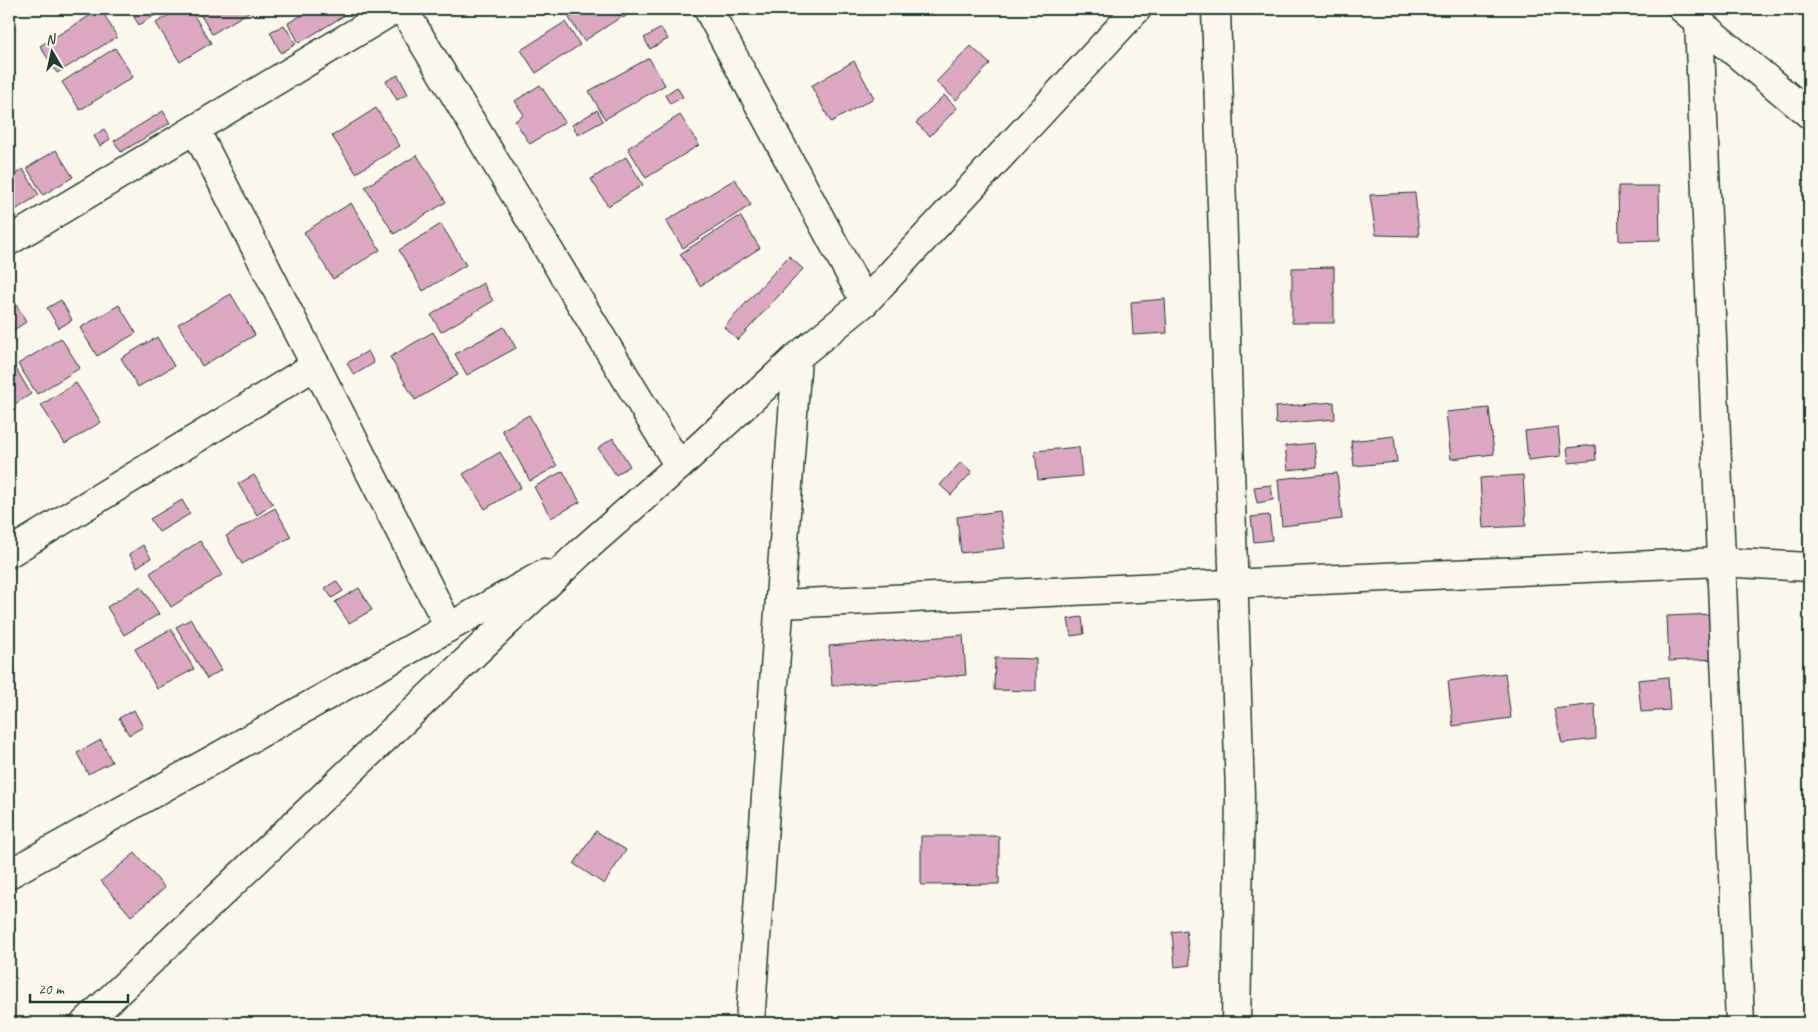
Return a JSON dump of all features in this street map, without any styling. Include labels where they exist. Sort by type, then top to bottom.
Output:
[{"type":"street","points":[[9,241],[395,9]]},
{"type":"street","points":[[403,9],[679,466]]},
{"type":"street","points":[[708,9],[865,302]]},
{"type":"street","points":[[85,1023],[580,553],[679,466],[797,357],[865,302],[1137,9]]},
{"type":"street","points":[[1216,9],[1240,796],[1236,1023]]},
{"type":"street","points":[[1691,15],[1809,114]]},
{"type":"street","points":[[1691,15],[1720,562],[1740,1023]]},
{"type":"street","points":[[195,129],[449,627]]},
{"type":"street","points":[[750,1023],[797,357]]},
{"type":"street","points":[[9,553],[316,365]]},
{"type":"street","points":[[9,874],[580,553]]},
{"type":"street","points":[[780,604],[1720,562],[1809,567]]},
{"type":"building","points":[[101,9],[117,37],[57,73],[40,46]]},
{"type":"building","points":[[129,9],[165,9],[139,25]]},
{"type":"building","points":[[179,9],[190,9],[211,43],[180,62],[156,23]]},
{"type":"building","points":[[197,9],[251,9],[252,10],[212,34]]},
{"type":"building","points":[[313,9],[355,9],[299,43],[288,23]]},
{"type":"building","points":[[583,9],[616,9],[621,17],[584,41],[569,18]]},
{"type":"building","points":[[617,9],[637,9],[623,18]]},
{"type":"building","points":[[565,22],[580,45],[536,73],[521,50]]},
{"type":"building","points":[[284,25],[296,44],[281,53],[270,32]]},
{"type":"building","points":[[661,28],[668,39],[650,49],[644,38]]},
{"type":"building","points":[[971,46],[990,64],[956,100],[936,82]]},
{"type":"building","points":[[115,48],[133,77],[80,110],[62,82]]},
{"type":"building","points":[[649,58],[665,85],[605,119],[589,91]]},
{"type":"building","points":[[854,61],[874,98],[831,122],[811,86]]},
{"type":"building","points":[[398,75],[408,94],[397,100],[386,81]]},
{"type":"building","points":[[540,85],[565,122],[530,144],[515,121],[524,115],[515,101]]},
{"type":"building","points":[[677,87],[683,97],[670,104],[665,95]]},
{"type":"building","points":[[944,95],[957,108],[930,136],[916,123]]},
{"type":"building","points":[[376,108],[400,146],[356,173],[332,136]]},
{"type":"building","points":[[597,110],[603,121],[578,135],[572,125]]},
{"type":"building","points":[[163,111],[170,123],[121,152],[114,141]]},
{"type":"building","points":[[680,115],[699,145],[646,178],[628,148]]},
{"type":"building","points":[[104,129],[110,139],[100,146],[94,136]]},
{"type":"building","points":[[56,150],[73,177],[43,195],[27,168]]},
{"type":"building","points":[[417,155],[446,202],[394,234],[365,187]]},
{"type":"building","points":[[626,157],[643,185],[608,206],[591,179]]},
{"type":"building","points":[[23,169],[39,195],[9,214],[9,178]]},
{"type":"building","points":[[735,179],[751,205],[683,248],[666,221]]},
{"type":"building","points":[[1618,186],[1659,186],[1660,240],[1619,241]]},
{"type":"building","points":[[1415,193],[1419,236],[1376,235],[1370,195]]},
{"type":"building","points":[[351,203],[380,250],[333,279],[304,232]]},
{"type":"building","points":[[740,216],[760,248],[700,286],[680,254]]},
{"type":"building","points":[[441,224],[466,265],[423,291],[399,250]]},
{"type":"building","points":[[789,256],[803,269],[738,340],[724,327]]},
{"type":"building","points":[[1334,267],[1334,323],[1292,323],[1292,268]]},
{"type":"building","points":[[483,283],[493,301],[441,332],[431,315]]},
{"type":"building","points":[[231,294],[255,335],[202,366],[178,324]]},
{"type":"building","points":[[1165,299],[1167,333],[1133,335],[1131,302]]},
{"type":"building","points":[[61,300],[72,320],[59,328],[47,308]]},
{"type":"building","points":[[15,302],[26,322],[9,333],[9,305]]},
{"type":"building","points":[[119,305],[136,333],[97,356],[80,328]]},
{"type":"building","points":[[504,327],[516,348],[467,375],[455,354]]},
{"type":"building","points":[[433,332],[458,375],[415,400],[390,357]]},
{"type":"building","points":[[157,337],[174,366],[138,387],[121,358]]},
{"type":"building","points":[[61,338],[80,368],[37,394],[18,364]]},
{"type":"building","points":[[368,351],[374,363],[354,375],[347,363]]},
{"type":"building","points":[[15,367],[31,394],[9,408],[9,370]]},
{"type":"building","points":[[76,383],[101,422],[65,444],[41,405]]},
{"type":"building","points":[[1334,402],[1335,419],[1276,424],[1275,407]]},
{"type":"building","points":[[1489,408],[1494,454],[1451,459],[1446,412]]},
{"type":"building","points":[[529,415],[557,466],[530,481],[502,430]]},
{"type":"building","points":[[1558,427],[1561,456],[1528,460],[1525,431]]},
{"type":"building","points":[[1394,436],[1397,462],[1354,466],[1351,441]]},
{"type":"building","points":[[613,438],[630,466],[616,475],[598,448]]},
{"type":"building","points":[[1314,443],[1317,467],[1288,470],[1285,446]]},
{"type":"building","points":[[1595,445],[1596,460],[1569,463],[1567,448]]},
{"type":"building","points":[[1079,447],[1082,476],[1038,480],[1035,451]]},
{"type":"building","points":[[500,452],[521,487],[485,509],[463,474]]},
{"type":"building","points":[[961,462],[972,472],[951,495],[940,485]]},
{"type":"building","points":[[563,471],[580,502],[551,518],[534,487]]},
{"type":"building","points":[[1337,473],[1342,519],[1282,526],[1278,479]]},
{"type":"building","points":[[254,475],[273,504],[257,515],[238,484]]},
{"type":"building","points":[[1523,475],[1526,526],[1483,528],[1480,478]]},
{"type":"building","points":[[1271,485],[1273,500],[1257,503],[1254,487]]},
{"type":"building","points":[[182,500],[190,514],[159,532],[150,519]]},
{"type":"building","points":[[275,508],[291,537],[242,564],[226,536]]},
{"type":"building","points":[[1000,511],[1005,548],[961,553],[957,517]]},
{"type":"building","points":[[1269,515],[1272,540],[1254,542],[1251,517]]},
{"type":"building","points":[[200,541],[222,575],[171,607],[150,573]]},
{"type":"building","points":[[143,545],[151,558],[137,567],[129,554]]},
{"type":"building","points":[[336,581],[343,591],[332,598],[325,588]]},
{"type":"building","points":[[141,586],[159,614],[124,635],[107,607]]},
{"type":"building","points":[[359,588],[372,610],[349,623],[335,602]]},
{"type":"building","points":[[1714,614],[1716,659],[1669,661],[1667,616]]},
{"type":"building","points":[[1082,617],[1084,634],[1071,636],[1068,619]]},
{"type":"building","points":[[191,619],[221,670],[207,679],[176,627]]},
{"type":"building","points":[[171,629],[194,669],[157,689],[135,649]]},
{"type":"building","points":[[963,635],[966,675],[832,686],[829,646]]},
{"type":"building","points":[[995,658],[1036,659],[1036,691],[994,690]]},
{"type":"building","points":[[1505,673],[1511,718],[1453,726],[1448,681]]},
{"type":"building","points":[[1668,677],[1670,710],[1641,712],[1638,680]]},
{"type":"building","points":[[1595,704],[1596,739],[1562,743],[1554,709]]},
{"type":"building","points":[[134,710],[143,727],[129,735],[119,718]]},
{"type":"building","points":[[101,740],[112,762],[88,774],[77,753]]},
{"type":"building","points":[[596,831],[626,850],[604,884],[574,864]]},
{"type":"building","points":[[921,836],[999,836],[999,884],[921,885]]},
{"type":"building","points":[[135,853],[165,888],[131,916],[101,881]]},
{"type":"building","points":[[1186,930],[1190,965],[1175,967],[1172,932]]}]
